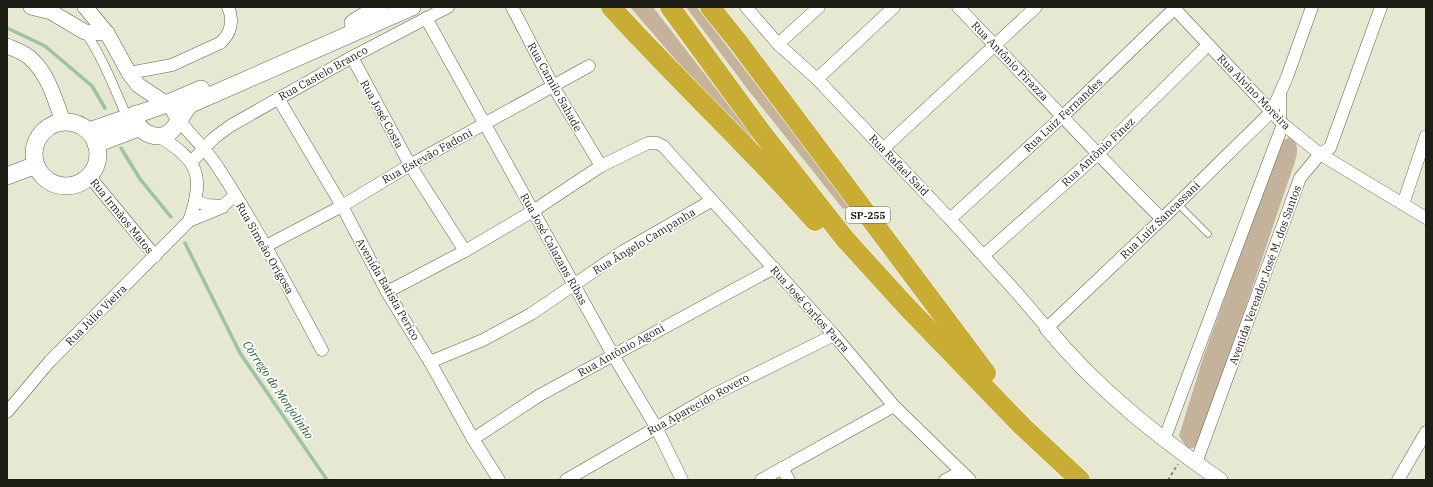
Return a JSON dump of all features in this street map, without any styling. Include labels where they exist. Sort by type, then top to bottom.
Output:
[{"type":"highway","name":"SP-255","points":[[611,7],[661,62],[792,194],[851,260],[906,306]]},
{"type":"highway","name":"SP-255","points":[[670,7],[762,133],[845,239],[906,306],[1022,426],[1080,480]]},
{"type":"highway","name":"SP-255","points":[[710,7],[1012,408],[1022,426]]},
{"type":"main road","points":[[92,138],[349,25],[379,7]]},
{"type":"main road","points":[[133,120],[148,134],[158,136],[170,132],[179,120],[183,111],[191,104],[412,7]]},
{"type":"main road","points":[[63,122],[77,124],[92,138],[97,161],[89,176],[80,182],[70,185],[59,185],[50,181],[41,174],[36,165],[34,154],[36,142],[42,132],[52,125],[63,122]]},
{"type":"main road","points":[[7,176],[36,165]]},
{"type":"street","points":[[85,7],[106,32],[129,73],[148,93],[167,104],[204,148]]},
{"type":"street","points":[[129,73],[172,64],[220,43],[226,38],[230,29],[228,7]]},
{"type":"street","points":[[349,25],[363,7]]},
{"type":"street","name":"Rua Castelo Branco","points":[[191,162],[214,138],[230,126],[352,57],[448,7]]},
{"type":"street","name":"Rua Camilo Sahade","points":[[512,7],[553,86],[601,166]]},
{"type":"street","name":"Rua Rafael Said","points":[[746,7],[778,44],[817,79],[884,148],[984,255],[1047,328]]},
{"type":"street","points":[[778,44],[819,7]]},
{"type":"street","points":[[817,79],[894,7]]},
{"type":"street","name":"Rua Antônio Pirazza","points":[[958,7],[1063,116],[1097,155],[1162,219]]},
{"type":"street","points":[[884,148],[1036,7]]},
{"type":"street","points":[[1272,111],[1312,7]]},
{"type":"street","name":"Avenida Vereador José M. dos Santos","points":[[1196,463],[1300,178],[1320,154],[1330,148],[1381,7]]},
{"type":"street","points":[[40,8],[51,12],[84,32],[94,44],[133,120]]},
{"type":"street","name":"Rua Alvino Moreira","points":[[1174,8],[1283,124],[1320,154],[1426,218]]},
{"type":"street","name":"Rua Luiz Fernandes","points":[[950,219],[1063,116],[1174,8]]},
{"type":"street","name":"Rua José Calazans Ribas","points":[[426,18],[612,355],[656,427],[682,480]]},
{"type":"street","points":[[84,32],[106,32]]},
{"type":"street","name":"Rua Antônio Finez","points":[[984,255],[1097,155],[1208,45]]},
{"type":"street","points":[[7,46],[28,56],[41,69],[53,94],[63,122]]},
{"type":"street","name":"Rua José Costa","points":[[352,57],[410,165],[465,251]]},
{"type":"street","name":"Rua Estevão Fadoni","points":[[266,246],[342,206],[410,165],[589,66]]},
{"type":"street","name":"Avenida Batista Perico","points":[[278,98],[342,206],[387,292],[430,362],[473,439],[499,480]]},
{"type":"street","name":"Rua Luiz Sancassani","points":[[1047,328],[1178,204],[1272,111]]},
{"type":"street","points":[[1164,440],[1283,124]]},
{"type":"street","points":[[158,136],[170,143],[191,162],[198,175],[196,201],[189,221]]},
{"type":"street","points":[[1403,204],[1426,136]]},
{"type":"street","name":"Rua José Carlos Parra","points":[[601,166],[648,143],[657,143],[663,146],[711,201],[834,335],[894,406],[966,476]]},
{"type":"street","name":"Rua Simeão Origosa","points":[[204,148],[219,169],[266,246],[322,350]]},
{"type":"street","points":[[387,292],[465,251],[533,211],[601,166]]},
{"type":"street","name":"Rua Irmãos Matos","points":[[89,176],[155,256]]},
{"type":"street","points":[[189,221],[198,219],[223,206],[234,195]]},
{"type":"street","points":[[196,201],[207,205],[223,206]]},
{"type":"street","name":"Rua Ângelo Campanha","points":[[430,362],[483,340],[531,314],[622,252],[711,201]]},
{"type":"street","name":"Rua Júlio Vieira","points":[[8,407],[50,361],[189,221]]},
{"type":"street","name":"Rua Antônio Agoni","points":[[473,439],[540,395],[774,268]]},
{"type":"street","points":[[1047,328],[1069,355],[1101,386],[1164,440],[1220,480]]},
{"type":"street","name":"Rua Aparecido Rovero","points":[[566,480],[713,395],[834,335]]},
{"type":"street","points":[[761,480],[894,406]]},
{"type":"street","points":[[1398,480],[1426,432]]},
{"type":"street","points":[[782,468],[789,480]]},
{"type":"street","points":[[945,480],[966,476]]},
{"type":"lane","points":[[1282,88],[1283,124]]},
{"type":"lane","points":[[1178,204],[1208,234]]},
{"type":"path","points":[[1168,480],[1183,454]]},
{"type":"shaded area","points":[[630,7],[653,7],[767,155],[700,88]]},
{"type":"shaded area","points":[[686,7],[697,7],[850,207],[843,209],[749,91]]},
{"type":"shaded area","points":[[1290,137],[1296,145],[1297,154],[1203,433],[1196,447],[1188,449],[1179,436],[1202,361],[1281,142]]},
{"type":"waterway","name":"Córrego do Monjolinho","points":[[7,28],[45,46],[92,86],[105,108]]},
{"type":"waterway","name":"Córrego do Monjolinho","points":[[121,148],[140,179],[171,217]]},
{"type":"waterway","name":"Córrego do Monjolinho","points":[[185,243],[240,353],[327,480]]}]
